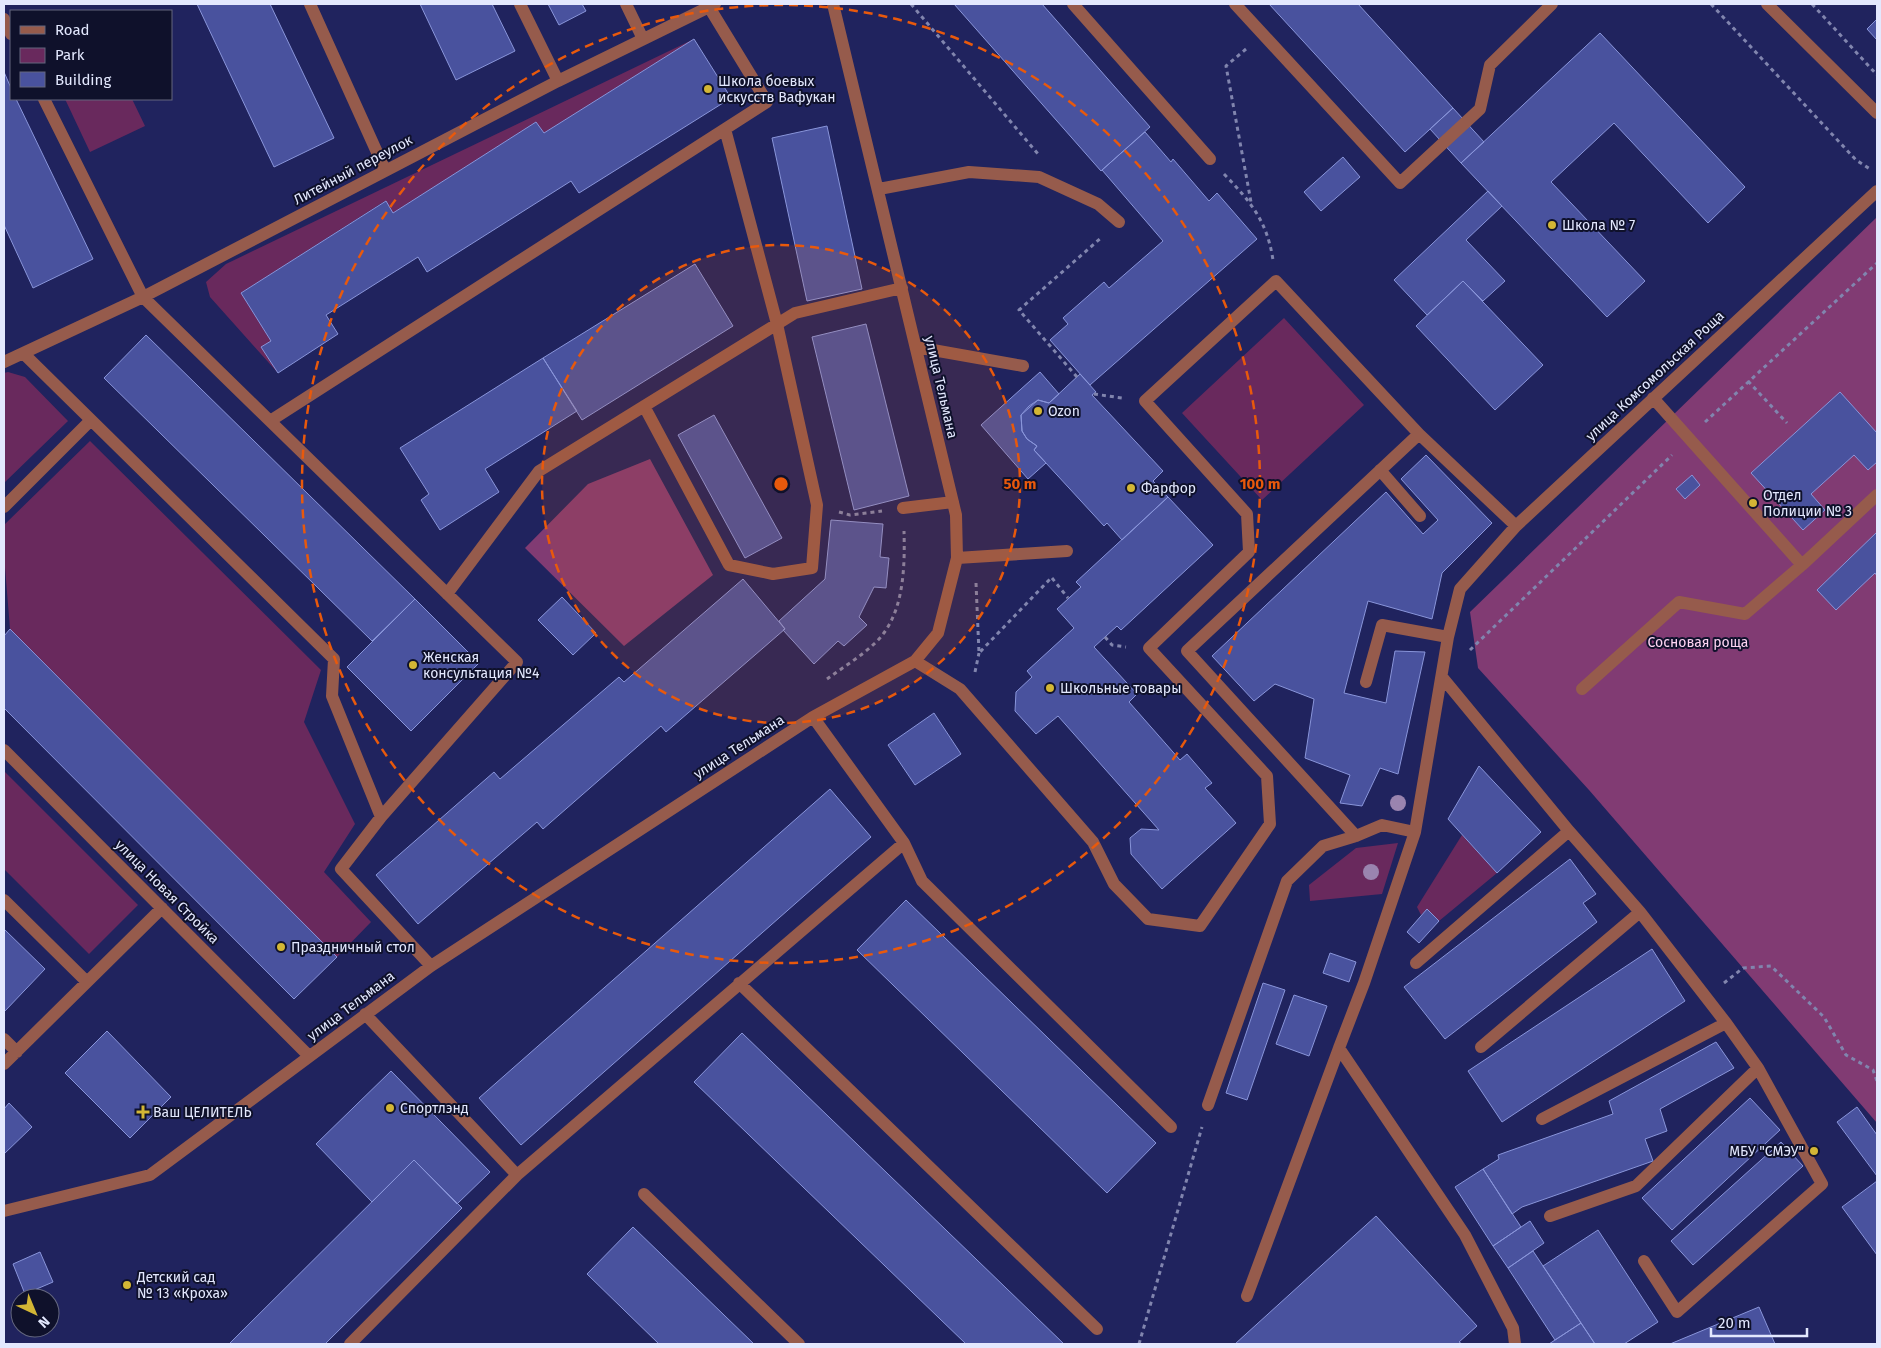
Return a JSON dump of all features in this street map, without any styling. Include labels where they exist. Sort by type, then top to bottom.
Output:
[{"type":"street","points":[[310,4],[386,170]]},
{"type":"street","points":[[520,4],[558,81]]},
{"type":"street","points":[[626,4],[643,39]]},
{"type":"street","name":"улица Тельмана","points":[[4,1212],[150,1175],[431,966],[813,717],[915,661],[938,633],[957,558],[956,515],[833,4]]},
{"type":"street","points":[[1073,4],[1210,159]]},
{"type":"street","points":[[1236,4],[1400,183],[1480,109],[1490,65],[1552,4]]},
{"type":"street","points":[[1767,4],[1877,113]]},
{"type":"street","points":[[270,420],[767,102],[712,5]]},
{"type":"street","name":"Литейный переулок","points":[[4,362],[143,297],[558,81],[712,5]]},
{"type":"street","points":[[4,19],[10,32]]},
{"type":"street","points":[[44,100],[143,297],[517,662],[381,817],[341,869],[431,966]]},
{"type":"street","points":[[644,406],[729,565],[773,574],[812,568],[817,505],[777,324],[724,129]]},
{"type":"street","points":[[879,189],[969,172],[1039,177],[1098,204],[1119,222]]},
{"type":"street","name":"улица Комсомольская Роща","points":[[1448,637],[1460,589],[1516,526],[1877,191]]},
{"type":"street","points":[[915,661],[960,689],[1094,842],[1114,884],[1148,919],[1200,926],[1270,824],[1267,776],[1149,648],[1249,552],[1247,514],[1145,401],[1276,280],[1419,434],[1516,526]]},
{"type":"street","points":[[447,594],[539,471],[795,314],[902,288]]},
{"type":"street","points":[[916,347],[1023,366]]},
{"type":"street","points":[[23,354],[334,659],[332,696],[381,817]]},
{"type":"street","points":[[1653,398],[1802,565]]},
{"type":"street","points":[[4,506],[90,420]]},
{"type":"street","points":[[1356,836],[1187,651],[1419,434]]},
{"type":"street","points":[[1380,470],[1420,516]]},
{"type":"street","points":[[1582,689],[1680,602],[1745,614],[1802,565],[1877,495]]},
{"type":"street","points":[[903,508],[953,502]]},
{"type":"street","points":[[957,558],[1067,551]]},
{"type":"street","points":[[1247,1296],[1338,1048],[1364,983],[1415,832],[1448,637],[1382,625],[1366,682]]},
{"type":"street","points":[[1442,677],[1569,831],[1640,912],[1707,997],[1758,1068],[1822,1184],[1677,1312],[1644,1262]]},
{"type":"street","points":[[813,717],[904,843],[922,881],[1171,1127]]},
{"type":"street","name":"улица Новая Стройка","points":[[4,750],[309,1056]]},
{"type":"street","points":[[1208,1104],[1287,881],[1323,846],[1356,836],[1382,824],[1415,832]]},
{"type":"street","points":[[1416,963],[1569,831]]},
{"type":"street","points":[[350,1344],[517,1175],[904,843]]},
{"type":"street","points":[[4,900],[87,982]]},
{"type":"street","points":[[4,1064],[162,908]]},
{"type":"street","points":[[1482,1047],[1640,912]]},
{"type":"street","points":[[739,983],[1097,1329]]},
{"type":"street","points":[[365,1014],[517,1175]]},
{"type":"street","points":[[1542,1119],[1726,1023]]},
{"type":"street","points":[[4,1039],[17,1052]]},
{"type":"street","points":[[1338,1048],[1465,1235],[1513,1328],[1515,1344]]},
{"type":"street","points":[[1550,1216],[1636,1186],[1758,1068]]},
{"type":"street","points":[[644,1194],[799,1344]]},
{"type":"path","points":[[911,4],[1042,159]]},
{"type":"path","points":[[1711,4],[1856,160],[1877,174]]},
{"type":"path","points":[[1812,4],[1877,75]]},
{"type":"path","points":[[1242,53],[1226,66],[1251,202],[1270,241],[1276,280]]},
{"type":"path","points":[[1210,159],[1251,202]]},
{"type":"path","points":[[1078,377],[1019,310],[1119,222]]},
{"type":"path","points":[[1442,677],[1748,381],[1877,263]]},
{"type":"path","points":[[1748,381],[1787,423]]},
{"type":"path","points":[[1094,394],[1145,401]]},
{"type":"path","points":[[817,505],[850,515],[903,508],[904,560],[896,611],[875,644],[826,679]]},
{"type":"path","points":[[975,557],[979,653],[1051,578]]},
{"type":"path","points":[[1707,997],[1743,968],[1771,966],[1824,1017],[1846,1055],[1873,1070],[1877,1081]]},
{"type":"path","points":[[1140,1344],[1208,1104]]},
{"type":"green space","points":[[694,39],[544,133],[536,122],[393,213],[385,201],[241,293],[271,341],[262,347],[278,373],[210,297],[206,282],[226,264]]},
{"type":"green space","points":[[65,100],[132,100],[145,126],[90,152]]},
{"type":"green space","name":"Сосновая роща","points":[[1877,217],[1877,1123],[1589,790],[1478,668],[1470,612]]},
{"type":"green space","points":[[1284,318],[1364,405],[1262,500],[1182,413]]},
{"type":"green space","points":[[8,372],[25,377],[68,421],[4,483],[4,373]]},
{"type":"green space","points":[[90,441],[321,670],[304,722],[355,824],[324,872],[371,922],[337,957],[10,629],[4,555],[4,525]]},
{"type":"green space","points":[[650,459],[713,575],[624,646],[525,548],[588,484]]},
{"type":"green space","points":[[4,771],[138,905],[89,954],[4,869]]},
{"type":"green space","points":[[1462,835],[1497,873],[1439,921],[1427,909],[1421,915],[1417,907]]},
{"type":"green space","points":[[1398,843],[1382,894],[1310,901],[1309,885],[1356,848]]},
{"type":"building","points":[[197,4],[270,4],[334,138],[274,167]]},
{"type":"building","points":[[420,4],[492,4],[515,51],[456,80]]},
{"type":"building","points":[[548,4],[582,4],[586,11],[559,25]]},
{"type":"building","points":[[954,4],[1042,4],[1150,127],[1101,171]]},
{"type":"building","points":[[1269,4],[1358,4],[1453,108],[1405,152]]},
{"type":"building","points":[[1877,19],[1877,40],[1867,29]]},
{"type":"building","points":[[1600,33],[1745,187],[1708,223],[1614,123],[1551,182],[1645,281],[1607,317],[1461,163]]},
{"type":"building","points":[[694,39],[731,98],[579,193],[571,181],[427,272],[418,257],[326,315],[338,334],[278,373],[261,347],[271,341],[241,293],[386,201],[393,213],[536,122],[544,133]]},
{"type":"building","points":[[4,72],[10,86],[10,100],[16,100],[93,259],[33,288],[4,225]]},
{"type":"building","points":[[1453,108],[1484,142],[1461,163],[1430,129]]},
{"type":"building","points":[[827,126],[862,289],[807,301],[772,138]]},
{"type":"building","points":[[1145,132],[1171,162],[1173,159],[1209,201],[1217,193],[1257,239],[1090,385],[1050,340],[1068,324],[1063,318],[1104,282],[1109,288],[1163,241],[1102,170]]},
{"type":"building","points":[[1343,157],[1360,177],[1321,211],[1304,192]]},
{"type":"building","points":[[1488,191],[1502,206],[1466,240],[1505,281],[1483,301],[1463,281],[1427,315],[1394,280]]},
{"type":"building","points":[[695,264],[733,326],[582,420],[543,358]]},
{"type":"building","points":[[1463,281],[1543,365],[1495,410],[1416,326]]},
{"type":"building","points":[[866,324],[909,496],[854,510],[812,337]]},
{"type":"building","points":[[146,335],[415,599],[372,641],[104,378]]},
{"type":"building","points":[[543,358],[577,411],[485,469],[499,492],[440,530],[421,500],[429,494],[400,448]]},
{"type":"building","points":[[1040,372],[1059,394],[1049,403],[1038,400],[1021,415],[1022,431],[1027,439],[1037,446],[1034,450],[1046,463],[1028,479],[981,425]]},
{"type":"building","points":[[1080,374],[1096,392],[1092,395],[1163,471],[1153,481],[1168,497],[1122,540],[1107,523],[1104,526],[1034,450],[1037,446],[1027,439],[1022,431],[1021,415],[1029,406],[1038,400],[1049,403]]},
{"type":"building","points":[[1840,392],[1877,433],[1877,462],[1868,470],[1854,455],[1811,494],[1825,510],[1803,530],[1751,473]]},
{"type":"building","points":[[714,415],[782,538],[745,558],[678,435]]},
{"type":"building","points":[[1426,455],[1492,523],[1442,573],[1432,619],[1368,601],[1344,693],[1386,703],[1395,651],[1425,652],[1398,774],[1380,768],[1362,806],[1340,803],[1350,775],[1305,758],[1314,699],[1275,684],[1254,701],[1212,656],[1386,492],[1423,534],[1438,520],[1401,479]]},
{"type":"building","points":[[1692,475],[1700,485],[1685,499],[1676,489]]},
{"type":"building","points":[[1168,497],[1213,545],[1121,630],[1117,626],[1094,647],[1137,694],[1129,702],[1180,760],[1187,754],[1212,783],[1205,788],[1236,823],[1162,889],[1131,854],[1130,838],[1141,829],[1159,830],[1058,716],[1036,734],[1015,711],[1016,692],[1032,677],[1027,671],[1074,628],[1057,609],[1081,587],[1076,582]]},
{"type":"building","points":[[831,520],[883,524],[880,557],[889,558],[886,588],[874,587],[859,617],[867,625],[844,646],[838,641],[814,664],[783,630],[785,629],[779,621],[825,579]]},
{"type":"building","points":[[1877,532],[1877,576],[1875,573],[1836,610],[1817,590]]},
{"type":"building","points":[[743,579],[785,629],[666,732],[661,726],[543,829],[537,822],[418,924],[376,875],[494,772],[500,779],[619,677],[624,682]]},
{"type":"building","points":[[562,597],[596,633],[573,655],[538,620]]},
{"type":"building","name":"Женская консультация №4","points":[[415,599],[479,663],[411,731],[347,667]]},
{"type":"building","points":[[10,629],[337,957],[294,999],[4,708],[4,636]]},
{"type":"building","points":[[934,713],[961,754],[915,785],[888,745]]},
{"type":"building","points":[[1479,766],[1541,832],[1497,873],[1448,819]]},
{"type":"building","points":[[830,789],[871,837],[521,1145],[479,1098]]},
{"type":"building","points":[[1570,859],[1596,894],[1583,903],[1597,922],[1445,1039],[1404,987]]},
{"type":"building","points":[[906,900],[1156,1143],[1107,1193],[857,950]]},
{"type":"building","points":[[1427,909],[1439,921],[1419,943],[1407,932]]},
{"type":"building","points":[[4,929],[45,969],[4,1012]]},
{"type":"building","points":[[1652,949],[1685,1001],[1502,1122],[1468,1071]]},
{"type":"building","points":[[1330,953],[1356,962],[1349,982],[1323,973]]},
{"type":"building","points":[[1263,983],[1285,990],[1247,1100],[1226,1093]]},
{"type":"building","points":[[1294,995],[1327,1006],[1309,1056],[1276,1044]]},
{"type":"building","points":[[107,1031],[171,1097],[130,1138],[65,1073]]},
{"type":"building","points":[[742,1033],[1064,1344],[966,1344],[694,1082]]},
{"type":"building","points":[[1716,1042],[1734,1068],[1660,1109],[1667,1131],[1645,1139],[1653,1161],[1522,1207],[1512,1214],[1483,1169],[1499,1159],[1498,1155],[1613,1114],[1609,1101]]},
{"type":"building","name":"Спортлэнд","points":[[391,1071],[490,1172],[457,1204],[414,1160],[372,1202],[316,1144]]},
{"type":"building","points":[[1750,1098],[1780,1130],[1672,1230],[1642,1198]]},
{"type":"building","points":[[9,1103],[32,1127],[4,1154],[4,1109]]},
{"type":"building","points":[[1857,1107],[1877,1135],[1877,1176],[1837,1122]]},
{"type":"building","points":[[1781,1142],[1803,1166],[1693,1265],[1671,1241]]},
{"type":"building","points":[[414,1160],[462,1208],[325,1344],[229,1344]]},
{"type":"building","points":[[1483,1169],[1521,1227],[1493,1246],[1455,1187]]},
{"type":"building","points":[[1877,1181],[1877,1255],[1842,1207]]},
{"type":"building","points":[[1376,1216],[1477,1326],[1459,1342],[1462,1344],[1235,1344]]},
{"type":"building","points":[[1530,1221],[1544,1243],[1508,1268],[1493,1246]]},
{"type":"building","points":[[633,1227],[754,1344],[659,1344],[587,1274]]},
{"type":"building","points":[[1598,1230],[1658,1322],[1624,1344],[1595,1344],[1543,1266]]},
{"type":"building","points":[[1533,1251],[1581,1323],[1555,1340],[1508,1268]]},
{"type":"building","points":[[40,1252],[53,1282],[39,1288],[23,1288],[13,1264]]},
{"type":"building","points":[[1759,1307],[1775,1344],[1670,1344]]},
{"type":"building","points":[[1581,1323],[1595,1344],[1549,1344],[1555,1340]]},
{"type":"place","name":"Школа боевых искусств Вафукан","points":[[708,89]]},
{"type":"place","name":"Школа № 7","points":[[1552,225]]},
{"type":"place","name":"Ozon","points":[[1038,411]]},
{"type":"place","name":"Фарфор","points":[[1131,488]]},
{"type":"place","name":"Отдел Полиции № 3","points":[[1753,503]]},
{"type":"place","name":"Женская консультация №4","points":[[413,665]]},
{"type":"place","name":"Школьные товары","points":[[1050,688]]},
{"type":"place","name":"Праздничный стол","points":[[281,947]]},
{"type":"place","name":"Спортлэнд","points":[[390,1108]]},
{"type":"place","name":"Ваш ЦЕЛИТЕЛЬ","points":[[143,1112]]},
{"type":"place","name":"МБУ \"СМЭУ\"","points":[[1814,1151]]},
{"type":"place","name":"Детский сад № 13 «Кроха»","points":[[127,1285]]}]
